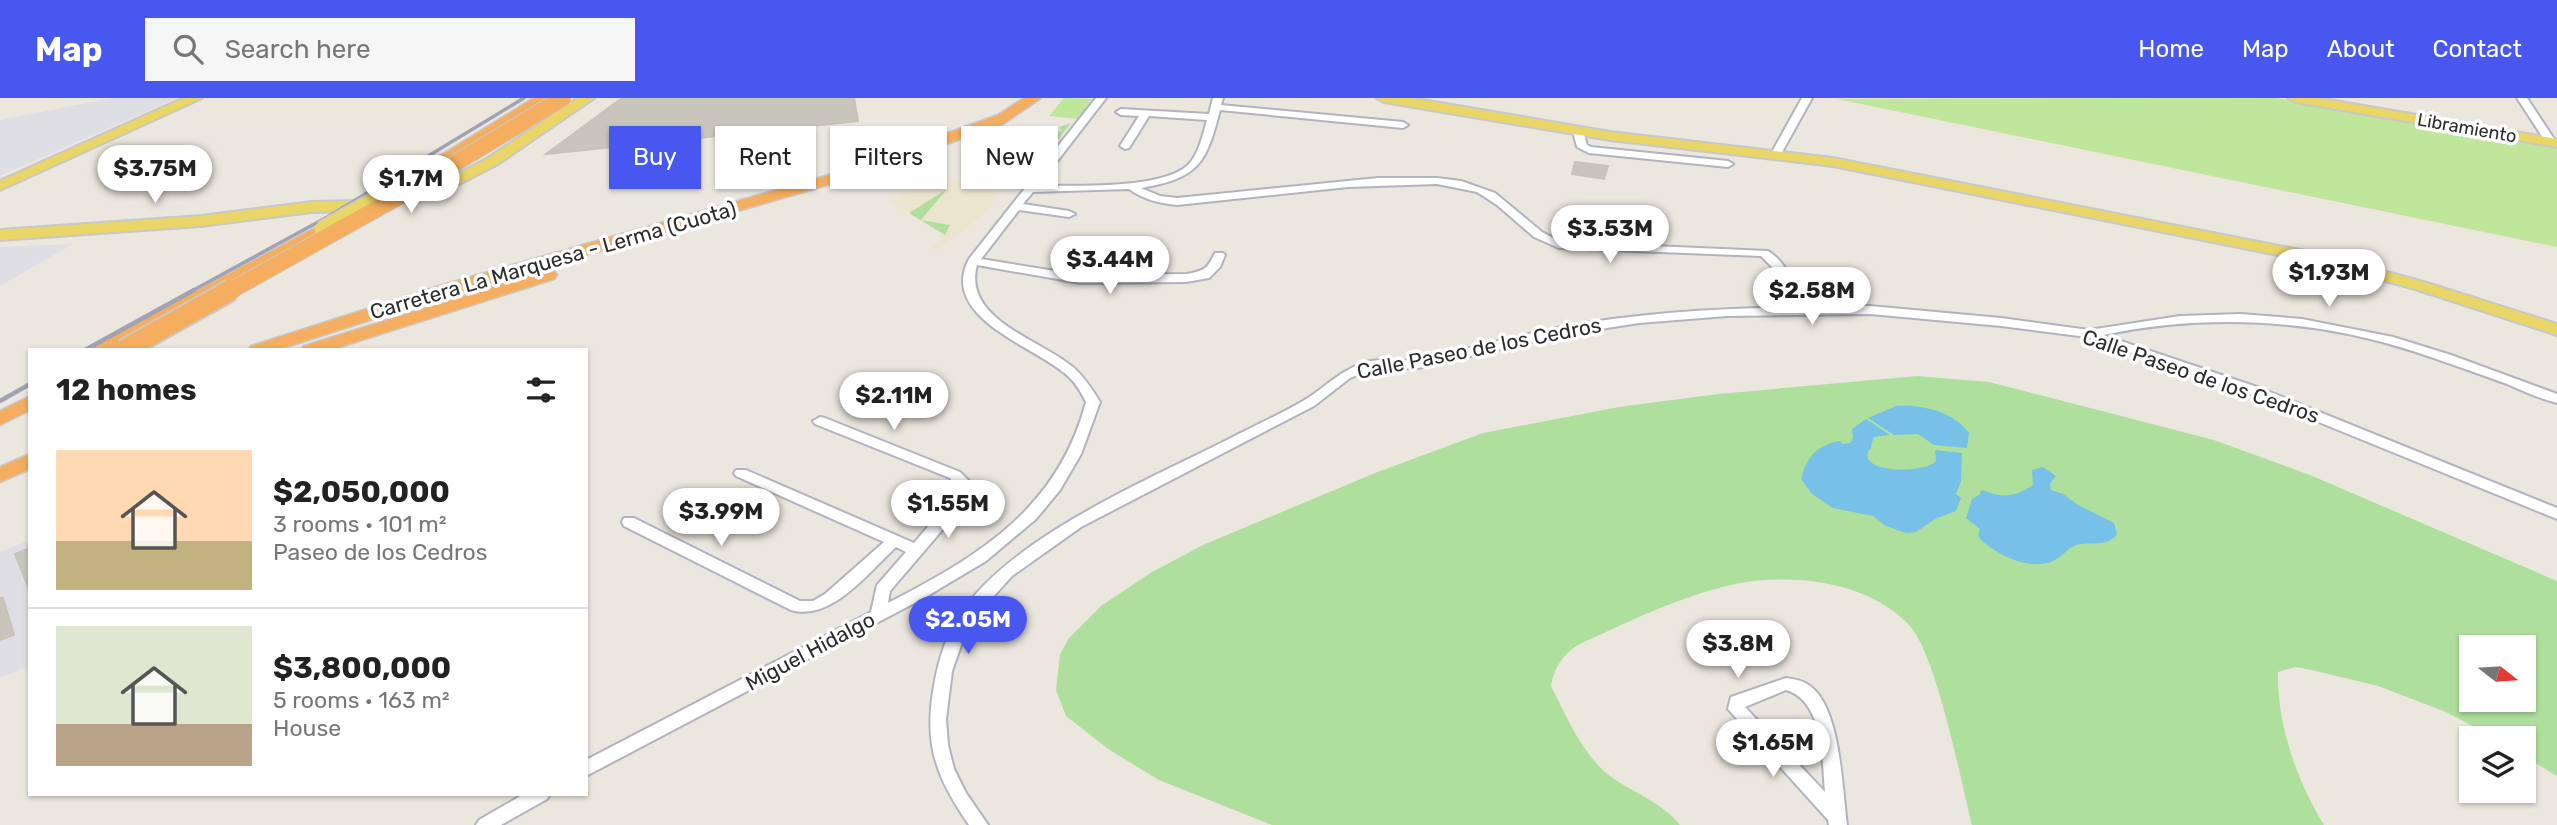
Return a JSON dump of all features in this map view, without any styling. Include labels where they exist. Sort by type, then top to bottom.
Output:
[{"type":"highway","points":[[411,180],[544,98]]},
{"type":"highway","points":[[128,348],[414,188],[563,98]]},
{"type":"highway","points":[[317,348],[875,175],[950,145],[1008,116],[1034,98]]},
{"type":"highway","name":"Carretera La Marquesa - Lerma (Cuota)","points":[[263,348],[445,290],[832,180],[894,160],[1008,116]]},
{"type":"highway","points":[[104,348],[322,229]]},
{"type":"highway","points":[[0,405],[28,389]]},
{"type":"highway","points":[[0,419],[28,403]]},
{"type":"highway","points":[[0,462],[28,449]]},
{"type":"highway","points":[[0,475],[28,462]]},
{"type":"main road","points":[[0,187],[195,98]]},
{"type":"main road","points":[[0,234],[201,221],[313,207],[385,203],[438,191],[493,161],[587,98]]},
{"type":"main road","points":[[1384,98],[1457,108],[1578,131],[1777,152],[2325,261],[2421,286],[2557,330]]},
{"type":"main road","name":"Libramiento","points":[[2295,98],[2554,143]]},
{"type":"main road","points":[[322,229],[411,180]]},
{"type":"street","points":[[1058,154],[1101,98]]},
{"type":"street","points":[[1777,152],[1807,98]]},
{"type":"street","points":[[2522,98],[2554,143]]},
{"type":"street","points":[[1058,188],[1166,181],[1193,166],[1216,107]]},
{"type":"street","points":[[1121,112],[1146,113],[1216,107],[1403,125]]},
{"type":"street","points":[[1125,146],[1146,113]]},
{"type":"street","points":[[1578,131],[1582,147],[1589,150],[1728,164]]},
{"type":"street","points":[[1130,185],[1149,197],[1189,201],[1267,191],[1372,183],[1429,181],[1461,184],[1490,194],[1538,235],[1559,245],[1764,253],[1773,257],[1781,270],[1796,310]]},
{"type":"street","points":[[1028,189],[972,261],[1080,279],[1186,278],[1205,275],[1216,265],[1219,255]]},
{"type":"street","points":[[1015,206],[1069,215]]},
{"type":"street","name":"Miguel Hidalgo","points":[[588,766],[878,615],[954,572],[1018,529],[1035,512],[1064,471],[1088,424],[1093,402],[1085,384],[1071,371],[991,319],[976,302],[968,280],[972,261]]},
{"type":"street","name":"Calle Paseo de los Cedros","points":[[979,825],[960,798],[945,769],[939,745],[939,696],[947,662],[957,633],[971,612],[1007,572],[1076,523],[1309,403],[1345,375],[1363,366],[1436,361],[1562,331],[1639,319],[1796,310],[1910,313],[2089,334],[2287,403],[2557,514]]},
{"type":"street","points":[[2089,334],[2136,323],[2191,317],[2334,327],[2397,343],[2557,398]]},
{"type":"street","points":[[820,421],[956,475],[966,490],[962,498],[882,589],[878,615]]},
{"type":"street","points":[[741,473],[916,550]]},
{"type":"street","points":[[629,523],[808,609],[820,606],[831,598],[894,541]]},
{"type":"street","points":[[1786,684],[1794,684],[1808,691],[1815,700],[1824,724],[1838,821],[1769,748],[1736,709],[1737,702],[1786,684]]},
{"type":"street","points":[[494,823],[538,796]]},
{"type":"shaded area","points":[[112,98],[177,98],[0,176],[0,120]]},
{"type":"shaded area","points":[[947,177],[961,180],[961,189],[998,189],[992,205],[938,250],[931,248],[944,234],[890,203],[909,189],[947,189]]},
{"type":"shaded area","points":[[73,244],[0,286],[0,247]]},
{"type":"shaded area","points":[[28,541],[28,667],[0,678],[0,552]]},
{"type":"green space","points":[[1064,98],[1092,99],[1078,119],[1049,116]]},
{"type":"green space","points":[[2276,98],[2557,147],[2557,247],[1837,99]]},
{"type":"green space","points":[[1071,123],[1058,140],[1058,132],[1062,131],[1059,127]]},
{"type":"green space","points":[[947,189],[921,220],[950,225],[945,235],[909,213]]},
{"type":"green space","points":[[1917,376],[1989,382],[2214,440],[2310,475],[2557,581],[2557,776],[2536,763],[2536,726],[2472,726],[2446,712],[2378,686],[2295,667],[2278,672],[2281,712],[2297,771],[2324,825],[1972,825],[1938,688],[1918,639],[1908,624],[1894,611],[1860,593],[1804,580],[1745,582],[1704,592],[1662,607],[1579,645],[1564,657],[1555,671],[1551,686],[1585,749],[1603,771],[1657,805],[1680,825],[1272,825],[1159,780],[1111,751],[1066,716],[1056,690],[1060,654],[1069,638],[1101,606],[1152,572],[1203,545],[1375,473],[1483,433],[1619,407],[1718,394]]},
{"type":"water","points":[[1896,406],[1936,410],[1954,419],[1969,433],[1967,448],[1934,445],[1918,434],[1894,435],[1868,418]]},
{"type":"water","points":[[1866,419],[1890,435],[1874,437],[1868,451],[1868,459],[1883,468],[1907,469],[1929,465],[1936,461],[1935,450],[1962,453],[1961,481],[1956,494],[1961,498],[1956,511],[1935,519],[1916,532],[1906,533],[1886,526],[1873,516],[1833,508],[1812,494],[1801,479],[1810,458],[1825,445],[1840,441],[1842,444],[1850,443],[1853,438],[1852,429]]},
{"type":"water","points":[[2043,467],[2056,476],[2050,484],[2051,490],[2114,523],[2117,534],[2104,543],[2076,545],[2044,564],[2015,560],[1981,540],[1978,536],[1980,529],[1966,518],[1972,499],[1982,490],[2002,495],[2020,492],[2033,485],[2032,470]]},
{"type":"building","points":[[622,98],[854,98],[858,121],[811,126],[715,126],[715,136],[701,138],[701,126],[609,126],[609,147],[546,154]]},
{"type":"building","points":[[1575,162],[1608,166],[1604,179],[1572,174]]},
{"type":"building","points":[[28,549],[28,586],[15,554]]},
{"type":"building","points":[[0,598],[3,598],[14,635],[0,640]]},
{"type":"railway","points":[[190,292],[329,216],[524,98]]},
{"type":"railway","points":[[89,348],[194,290]]},
{"type":"railway","points":[[0,401],[28,385]]}]
